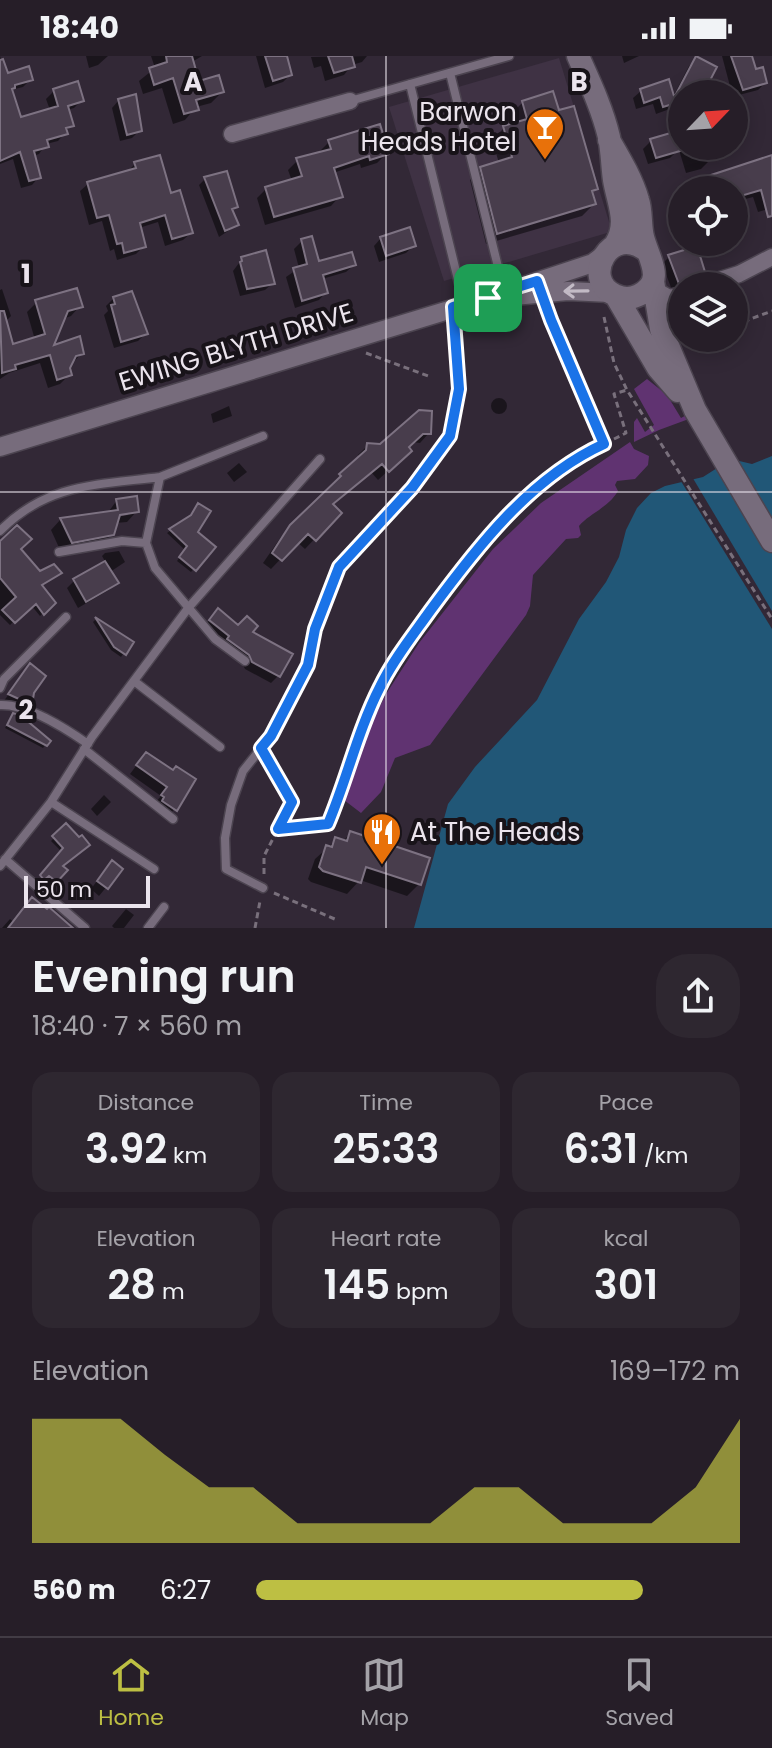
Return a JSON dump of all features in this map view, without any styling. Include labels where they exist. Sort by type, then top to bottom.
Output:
[{"type":"main road","points":[[578,56],[597,99],[609,140],[638,200],[643,237],[655,271],[654,285],[668,316]]},
{"type":"main road","points":[[592,56],[597,99]]},
{"type":"main road","points":[[609,140],[623,222],[622,231],[599,270],[601,279],[658,368],[695,410],[772,541]]},
{"type":"main road","points":[[610,250],[633,243],[648,252]]},
{"type":"main road","points":[[608,293],[634,298],[654,285]]},
{"type":"main road","points":[[627,318],[668,324]]},
{"type":"main road","points":[[679,352],[695,410]]},
{"type":"street","points":[[232,134],[350,101]]},
{"type":"street","name":"EWING BLYTH DRIVE","points":[[0,447],[458,306],[539,287],[593,263],[610,250]]},
{"type":"street","points":[[738,272],[772,257]]},
{"type":"street","points":[[748,273],[754,266]]},
{"type":"street","points":[[654,285],[668,297]]},
{"type":"street","name":"EWING BLYTH DRIVE","points":[[539,287],[608,293]]},
{"type":"lane","points":[[350,101],[509,56]]},
{"type":"lane","points":[[450,73],[496,295]]},
{"type":"lane","points":[[263,888],[226,869],[225,838],[231,805],[243,771],[271,736],[308,665],[315,629],[339,567],[412,488],[450,436],[459,389],[458,306],[410,84]]},
{"type":"lane","points":[[539,287],[604,444]]},
{"type":"lane","points":[[0,531],[18,512],[64,490],[160,477],[263,436]]},
{"type":"lane","points":[[85,928],[2,863],[51,802],[86,747],[189,607],[320,459]]},
{"type":"lane","points":[[160,477],[146,543],[155,568],[215,639],[245,661]]},
{"type":"lane","points":[[59,552],[122,541],[146,543]]},
{"type":"lane","points":[[0,688],[4,679],[66,617]]},
{"type":"lane","points":[[134,681],[220,747]]},
{"type":"lane","points":[[0,705],[11,705],[62,726],[173,819]]},
{"type":"lane","points":[[51,802],[154,869]]},
{"type":"lane","points":[[151,927],[164,907]]},
{"type":"path","points":[[608,293],[614,363],[627,390],[772,619]]},
{"type":"path","points":[[748,320],[772,311]]},
{"type":"path","points":[[363,352],[431,377]]},
{"type":"path","points":[[278,829],[328,824],[380,687],[410,639],[495,527],[541,485],[626,433],[614,394],[627,390]]},
{"type":"path","points":[[255,928],[263,888],[264,856],[292,802],[261,748]]},
{"type":"path","points":[[263,888],[337,920]]},
{"type":"shaded area","points":[[559,58],[610,225],[607,233],[444,281],[389,107]]},
{"type":"shaded area","points":[[647,379],[667,395],[681,418],[701,407],[705,413],[634,442],[634,422],[637,418],[645,432],[654,425],[634,389]]},
{"type":"shaded area","points":[[630,442],[634,449],[649,456],[648,465],[635,479],[617,481],[618,491],[614,497],[579,526],[581,535],[566,539],[533,575],[526,615],[430,745],[395,758],[381,792],[361,813],[344,800],[361,745],[386,694],[419,643],[493,549],[541,503]]},
{"type":"water","points":[[772,456],[772,928],[414,928],[448,804],[475,767],[537,700],[579,619],[606,582],[637,508],[651,493],[665,486],[703,477],[735,460],[752,464]]},
{"type":"pier","points":[[691,475],[772,611],[772,629],[679,478]]},
{"type":"building","points":[[166,56],[192,56],[199,81],[219,75],[224,92],[196,100],[199,110],[184,114],[173,78],[154,85],[149,68],[167,62]]},
{"type":"building","points":[[265,56],[287,56],[292,75],[273,81]]},
{"type":"building","points":[[328,56],[352,56],[355,67],[334,73]]},
{"type":"building","points":[[696,56],[717,67],[710,80],[683,80]]},
{"type":"building","points":[[731,56],[752,56],[756,69],[763,67],[767,83],[748,89],[748,80],[739,80]]},
{"type":"building","points":[[3,59],[8,73],[29,66],[33,80],[15,85],[12,89],[21,117],[58,106],[53,89],[78,81],[84,101],[68,106],[74,126],[66,128],[68,134],[47,140],[49,147],[34,151],[41,178],[29,181],[20,152],[0,161],[0,60]]},
{"type":"building","points":[[669,79],[668,105],[663,107],[660,97],[644,103],[640,89]]},
{"type":"building","name":"Barwon Heads Hotel","points":[[553,91],[559,110],[574,106],[598,189],[592,191],[596,204],[497,234],[480,167],[512,157],[503,126],[527,119],[522,101]]},
{"type":"building","points":[[136,94],[142,131],[127,135],[118,99]]},
{"type":"building","points":[[380,124],[389,154],[370,160],[369,156],[334,168],[343,197],[274,217],[265,187],[302,176],[296,158],[331,149],[328,140]]},
{"type":"building","points":[[668,134],[668,154],[656,158],[650,139]]},
{"type":"building","points":[[160,155],[171,193],[180,190],[193,233],[172,239],[165,215],[140,223],[146,247],[124,253],[122,243],[117,244],[109,215],[97,218],[87,182],[136,168],[134,162]]},
{"type":"building","points":[[772,155],[772,216],[768,217],[761,190],[748,194],[748,176],[708,176]]},
{"type":"building","points":[[227,171],[238,207],[232,209],[239,225],[225,231],[204,177]]},
{"type":"building","points":[[410,227],[416,246],[386,256],[380,237]]},
{"type":"building","points":[[312,236],[319,261],[352,252],[356,265],[323,275],[328,293],[302,301],[293,268],[307,264],[301,239]]},
{"type":"building","points":[[266,250],[275,284],[247,289],[241,257]]},
{"type":"building","points":[[668,256],[700,256],[705,272],[674,272]]},
{"type":"building","points":[[77,288],[83,307],[68,311],[54,345],[80,336],[84,354],[76,356],[70,368],[72,375],[57,380],[50,355],[15,365],[16,369],[2,373],[0,311],[4,311],[13,344],[45,334],[35,300]]},
{"type":"building","points":[[132,291],[148,334],[121,342],[111,305],[115,304],[113,297]]},
{"type":"building","points":[[419,410],[432,411],[431,434],[423,434],[409,447],[412,451],[389,472],[382,464],[333,504],[342,513],[316,541],[308,534],[282,561],[272,553],[290,525],[366,450],[367,443],[380,444]]},
{"type":"building","points":[[137,496],[139,512],[120,515],[114,535],[72,543],[60,518],[118,510],[116,499]]},
{"type":"building","points":[[198,503],[211,511],[198,532],[216,547],[196,571],[179,557],[187,546],[169,529],[191,515]]},
{"type":"building","points":[[17,525],[32,539],[21,549],[40,571],[54,564],[62,573],[42,585],[56,603],[44,615],[36,604],[15,623],[2,610],[16,597],[0,578],[0,541]]},
{"type":"building","points":[[105,561],[119,583],[86,602],[73,579]]},
{"type":"building","points":[[218,608],[238,625],[247,616],[258,626],[253,632],[293,654],[280,677],[252,662],[249,655],[227,639],[229,636],[209,620]]},
{"type":"building","points":[[95,617],[134,642],[126,655],[114,647]]},
{"type":"building","points":[[30,663],[46,676],[34,693],[32,705],[8,694]]},
{"type":"building","points":[[13,713],[26,717],[51,741],[47,746],[7,725]]},
{"type":"building","points":[[146,752],[173,770],[176,766],[196,779],[177,811],[162,801],[164,797],[161,795],[167,787],[136,765]]},
{"type":"building","points":[[66,823],[90,845],[63,866],[68,870],[57,882],[49,876],[44,880],[40,875],[63,848],[52,836]]},
{"type":"building","points":[[350,831],[430,858],[421,885],[366,867],[361,883],[323,871],[319,867],[326,845],[332,847],[335,837],[347,841]]},
{"type":"building","points":[[112,860],[123,869],[108,889],[97,881]]},
{"type":"building","points":[[32,897],[47,909],[49,907],[73,928],[8,928]]},
{"type":"place","name":"Barwon Heads Hotel","points":[[545,161]]},
{"type":"place","name":"At The Heads","points":[[382,866]]},
{"type":"route","points":[[537,281],[604,444],[541,485],[495,527],[455,577],[380,687],[328,824],[278,829],[292,802],[261,748],[271,736],[308,665],[315,629],[339,567],[412,488],[450,436],[459,389],[453,307],[488,298],[537,281]]}]
